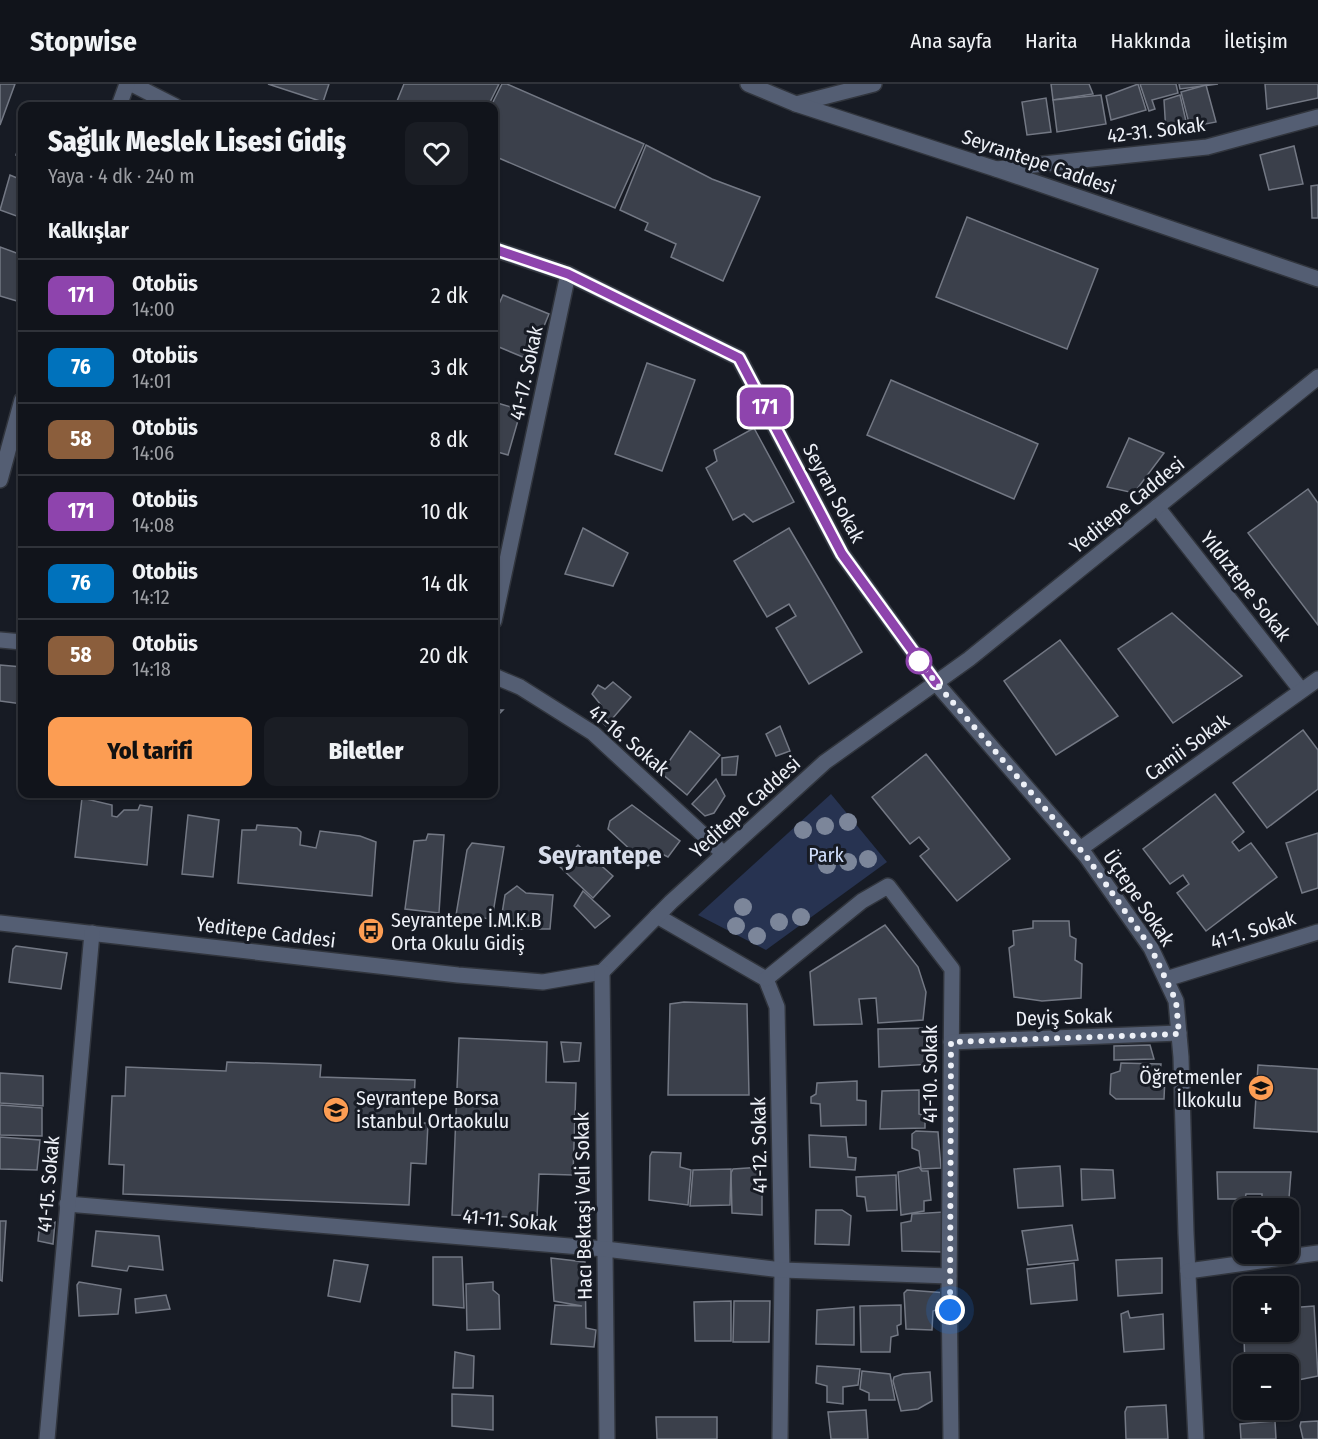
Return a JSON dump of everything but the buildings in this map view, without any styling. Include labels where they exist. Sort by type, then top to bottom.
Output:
[{"type":"street","points":[[120,102],[127,84]]},
{"type":"street","points":[[132,84],[167,102]]},
{"type":"street","name":"Seyrantepe Caddesi","points":[[748,84],[796,104],[996,169],[1318,279]]},
{"type":"street","points":[[796,104],[874,84]]},
{"type":"street","name":"42-31. Sokak","points":[[996,169],[1207,147],[1318,117]]},
{"type":"street","name":"Seyran Sokak","points":[[498,250],[568,274],[739,358],[842,554],[936,683]]},
{"type":"street","name":"41-17. Sokak","points":[[498,602],[568,274]]},
{"type":"street","name":"Yeditepe Caddesi","points":[[0,923],[458,975],[532,981],[567,979],[602,972],[657,916],[825,762],[969,659],[1318,377]]},
{"type":"street","points":[[0,480],[18,415]]},
{"type":"street","name":"Yıldıztepe Sokak","points":[[1157,507],[1301,690]]},
{"type":"street","points":[[0,640],[18,642]]},
{"type":"street","name":"41-16. Sokak","points":[[498,678],[520,687],[594,733],[724,854]]},
{"type":"street","name":"Camii Sokak","points":[[1080,849],[1318,679]]},
{"type":"street","name":"Üçtepe Sokak","points":[[936,683],[1080,849],[1151,948],[1176,1001],[1196,1439]]},
{"type":"street","name":"41-10. Sokak","points":[[766,980],[862,901],[888,886],[952,969],[951,1439]]},
{"type":"street","points":[[657,916],[766,980]]},
{"type":"street","name":"41-1. Sokak","points":[[1166,979],[1318,932]]},
{"type":"street","name":"41-15. Sokak","points":[[46,1439],[92,933]]},
{"type":"street","name":"Hacı Bektaşi Veli Sokak","points":[[602,972],[607,1439]]},
{"type":"street","name":"41-12. Sokak","points":[[766,980],[777,1007],[782,1270],[780,1439]]},
{"type":"street","name":"Deyiş Sokak","points":[[951,1042],[1179,1034]]},
{"type":"street","name":"41-11. Sokak","points":[[68,1204],[605,1249],[782,1270],[950,1276]]},
{"type":"street","points":[[1188,1271],[1318,1253]]},
{"type":"green space","name":"Park","points":[[831,794],[887,862],[766,950],[698,915]]},
{"type":"bus line","name":"171","points":[[498,250],[568,274],[739,358],[842,554],[936,683]]},
{"type":"place","name":"Seyrantepe İ.M.K.B Orta Okulu Gidiş","points":[[371,931]]},
{"type":"place","name":"Öğretmenler İlkokulu","points":[[1261,1088]]},
{"type":"place","name":"Seyrantepe Borsa İstanbul Ortaokulu","points":[[336,1110]]},
{"type":"district","name":"Seyrantepe","points":[[600,855]]},
{"type":"route","points":[[919,661],[1086,856],[1151,948],[1176,1001],[1179,1034],[951,1042],[950,1310]]}]
